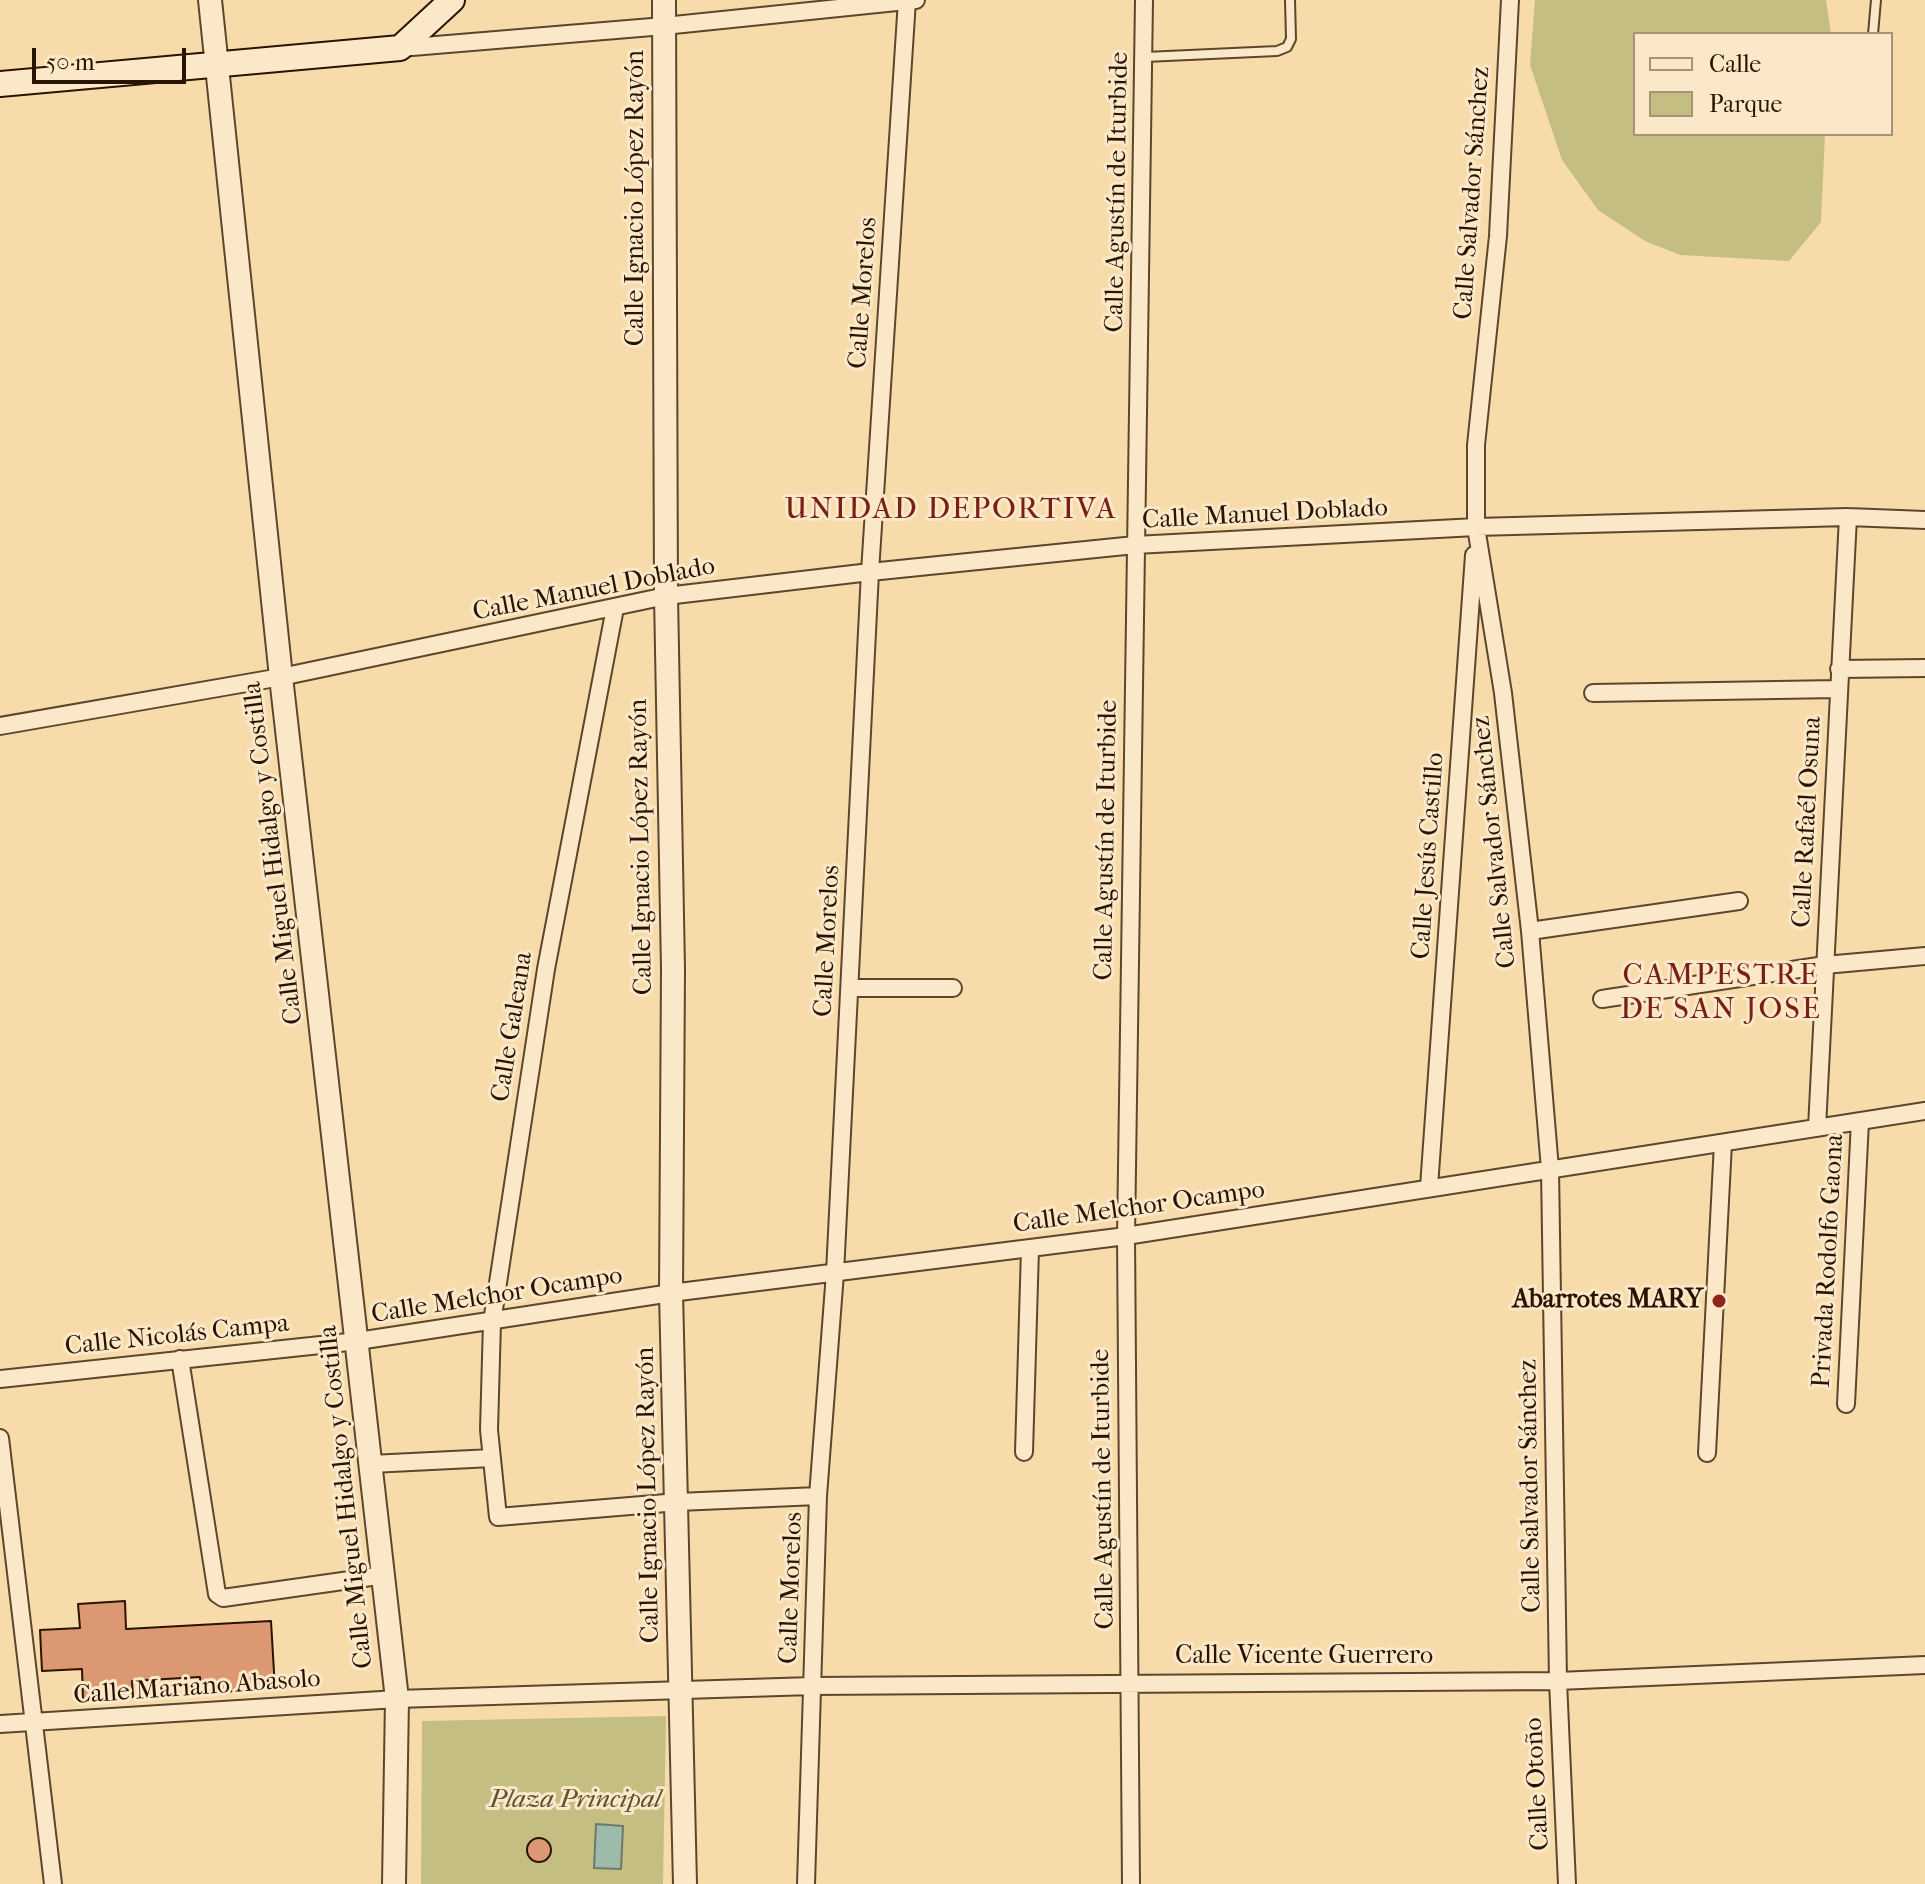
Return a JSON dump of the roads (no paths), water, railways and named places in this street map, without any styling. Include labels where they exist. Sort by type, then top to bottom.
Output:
[{"type":"main road","points":[[0,84],[400,48],[452,0]]},
{"type":"street","name":"Calle Miguel Hidalgo y Costilla","points":[[210,0],[281,677],[385,1575],[397,1699],[394,1884]]},
{"type":"street","name":"Calle Ignacio López Rayón","points":[[664,0],[666,596],[673,969],[671,1293],[685,1884]]},
{"type":"street","points":[[400,48],[664,26],[911,0]]},
{"type":"street","name":"Calle Morelos","points":[[806,1884],[818,1496],[835,1273],[870,572],[911,0]]},
{"type":"street","name":"Calle Agustín de Iturbide","points":[[1131,1884],[1126,1236],[1144,0]]},
{"type":"street","name":"Calle Salvador Sánchez","points":[[1510,0],[1498,236],[1476,445],[1476,527],[1503,693],[1530,931],[1550,1169],[1558,1681]]},
{"type":"street","name":"Calle Manuel Doblado","points":[[0,726],[281,677],[666,596],[870,572],[1135,545],[1476,527],[1848,517],[1925,520]]},
{"type":"street","name":"Calle Rafaél Osuna","points":[[1817,1128],[1848,517]]},
{"type":"street","name":"Calle Jesús Castillo","points":[[1429,1187],[1476,527]]},
{"type":"street","name":"Calle Galeana","points":[[615,608],[546,969],[492,1322],[492,1458],[498,1517],[678,1502]]},
{"type":"street","points":[[1839,669],[1925,668]]},
{"type":"street","points":[[1593,693],[1838,689]]},
{"type":"street","points":[[1530,931],[1739,901]]},
{"type":"street","points":[[1602,999],[1825,965],[1925,956]]},
{"type":"street","points":[[850,988],[953,988]]},
{"type":"street","name":"Calle Melchor Ocampo","points":[[358,1341],[671,1293],[1126,1236],[1925,1111]]},
{"type":"street","name":"Privada Rodolfo Gaona","points":[[1846,1404],[1860,1121]]},
{"type":"street","points":[[1707,1453],[1723,1143]]},
{"type":"street","points":[[1024,1452],[1030,1249]]},
{"type":"street","name":"Calle Nicolás Campa","points":[[0,1379],[358,1341]]},
{"type":"street","points":[[180,1359],[217,1594],[223,1598],[385,1575]]},
{"type":"street","points":[[0,1438],[53,1884]]},
{"type":"street","points":[[371,1464],[492,1458]]},
{"type":"street","points":[[678,1502],[818,1496]]},
{"type":"street","name":"Calle Vicente Guerrero","points":[[682,1692],[812,1686],[1130,1681],[1558,1681],[1925,1665]]},
{"type":"street","name":"Calle Otoño","points":[[1558,1681],[1567,1884]]},
{"type":"street","name":"Calle Mariano Abasolo","points":[[0,1724],[397,1699],[682,1692]]},
{"type":"lane","points":[[1145,57],[1277,51],[1287,47],[1291,39],[1290,0]]},
{"type":"lane","points":[[1873,32],[1876,0]]},
{"type":"place","name":"Abarrotes MARY","points":[[1719,1301]]},
{"type":"district","name":"UNIDAD DEPORTIVA","points":[[951,511]]},
{"type":"district","name":"CAMPESTRE DE SAN JOSE","points":[[1721,994]]},
{"type":"park label","name":"Plaza Principal","points":[[575,1801]]}]
